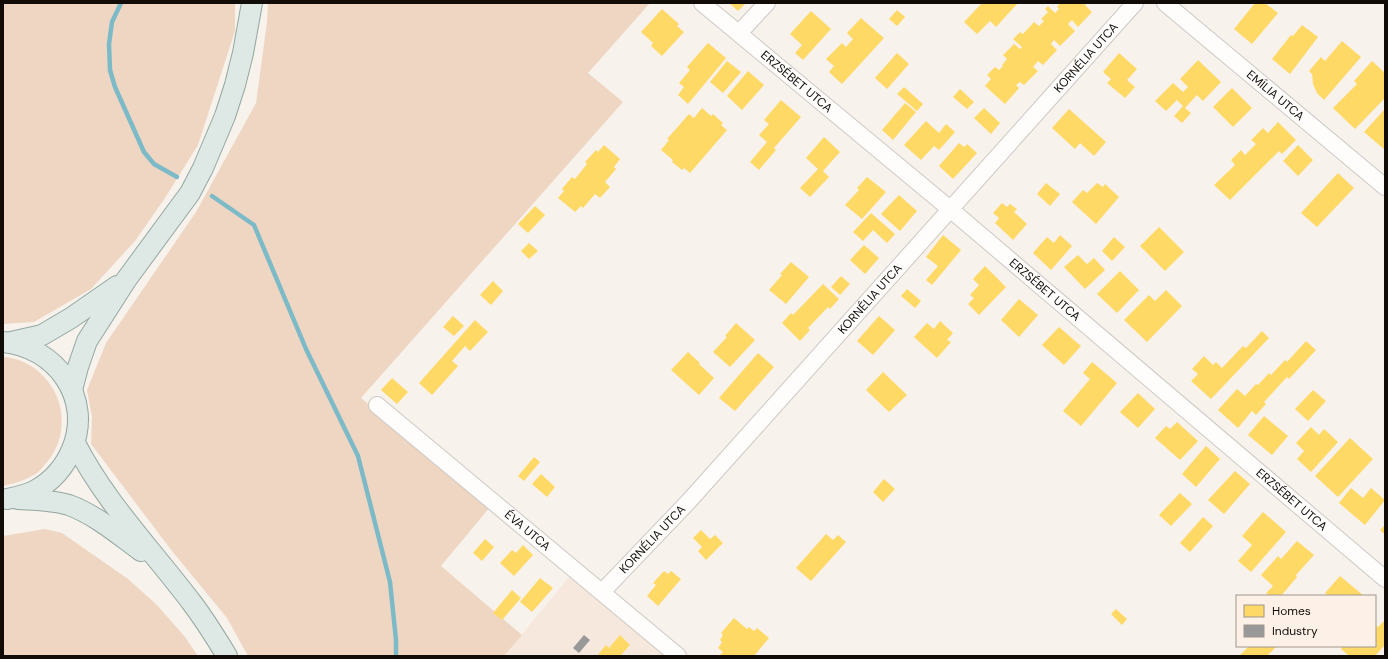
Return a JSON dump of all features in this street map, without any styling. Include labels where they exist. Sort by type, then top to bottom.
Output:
[{"type":"main road","points":[[72,390],[87,341],[126,280],[190,192],[203,168],[225,116],[235,85],[243,53],[252,3]]},
{"type":"main road","points":[[7,342],[42,335],[71,318],[126,280]]},
{"type":"main road","points":[[5,499],[22,496],[37,490],[49,481],[60,470],[69,457],[75,443],[78,427],[78,411],[72,390],[62,373],[48,358],[30,348],[7,342]]},
{"type":"main road","points":[[75,443],[84,461],[104,491],[162,567],[192,602],[210,627],[227,656]]},
{"type":"main road","points":[[5,499],[51,502],[69,505],[84,512],[110,528],[162,567]]},
{"type":"street","name":"ERZSÉBET UTCA","points":[[702,3],[950,209],[1385,580]]},
{"type":"street","points":[[739,33],[767,3]]},
{"type":"street","name":"KORNÉLIA UTCA","points":[[602,592],[689,501],[1135,3]]},
{"type":"street","name":"EMÍLIA UTCA","points":[[1165,3],[1385,187]]},
{"type":"street","name":"ÉVA UTCA","points":[[377,405],[678,656]]},
{"type":"shaded area","points":[[3,3],[235,3],[235,31],[198,145],[165,198],[135,241],[91,289],[34,322],[3,324]]},
{"type":"shaded area","points":[[268,3],[650,3],[588,73],[623,102],[361,398],[490,507],[441,566],[522,635],[504,656],[248,656],[227,618],[172,551],[91,444],[92,417],[87,390],[106,343],[196,212],[256,103],[267,22]]},
{"type":"shaded area","points":[[3,357],[23,362],[34,368],[44,377],[52,387],[58,399],[62,425],[60,438],[55,450],[40,470],[25,479],[3,486]]},
{"type":"shaded area","points":[[45,529],[62,533],[128,579],[157,605],[185,637],[198,656],[3,656],[3,536]]},
{"type":"shaded area","points":[[570,576],[667,656],[504,656]]},
{"type":"building: Homes","points":[[729,3],[746,3],[738,11]]},
{"type":"building: Homes","points":[[982,3],[1018,3],[996,27],[990,21],[977,34],[964,22]]},
{"type":"building: Homes","points":[[1060,3],[1087,3],[1085,5],[1092,12],[1078,27],[1072,20],[1068,24],[1075,31],[1060,46],[1054,40],[1051,44],[1057,50],[1043,65],[1038,61],[1033,67],[1038,71],[1024,85],[1020,82],[1016,85],[1019,88],[1005,104],[985,86],[991,79],[987,75],[995,67],[999,70],[1003,66],[1002,65],[1007,59],[1003,55],[1014,44],[1020,49],[1022,47],[1013,39],[1020,32],[1023,34],[1034,22],[1039,26],[1044,21],[1041,19],[1048,12],[1045,9],[1048,6],[1055,13],[1059,9],[1057,7]]},
{"type":"building: Homes","points":[[1255,3],[1265,3],[1278,13],[1252,44],[1234,29]]},
{"type":"building: Homes","points":[[662,9],[679,24],[677,26],[684,32],[662,56],[651,46],[653,43],[641,32]]},
{"type":"building: Homes","points":[[897,10],[905,17],[897,26],[889,19]]},
{"type":"building: Homes","points":[[811,11],[831,29],[803,60],[795,53],[802,45],[790,34]]},
{"type":"building: Homes","points":[[861,18],[884,38],[842,84],[829,72],[834,66],[826,59],[842,43],[846,47],[853,39],[847,33]]},
{"type":"building: Homes","points":[[1302,25],[1318,37],[1290,74],[1272,59],[1291,35],[1293,36]]},
{"type":"building: Homes","points":[[1342,41],[1361,57],[1324,100],[1317,93],[1313,84],[1312,74],[1309,71],[1321,57],[1325,61]]},
{"type":"building: Homes","points":[[708,43],[726,58],[688,104],[678,95],[684,87],[679,83],[690,70],[687,67]]},
{"type":"building: Homes","points":[[897,53],[909,64],[887,89],[875,78]]},
{"type":"building: Homes","points":[[1119,53],[1137,69],[1127,80],[1135,87],[1125,98],[1107,83],[1111,79],[1103,72]]},
{"type":"building: Homes","points":[[1198,60],[1221,82],[1203,101],[1197,95],[1185,108],[1191,113],[1182,123],[1174,116],[1183,106],[1177,100],[1166,111],[1155,101],[1173,83],[1183,92],[1188,87],[1180,79]]},
{"type":"building: Homes","points":[[727,61],[741,72],[723,93],[710,82]]},
{"type":"building: Homes","points":[[1372,61],[1385,73],[1385,98],[1355,129],[1333,108],[1357,84],[1354,81]]},
{"type":"building: Homes","points":[[748,71],[764,85],[742,110],[727,96]]},
{"type":"building: Homes","points":[[904,87],[923,104],[917,111],[897,94]]},
{"type":"building: Homes","points":[[1232,88],[1252,108],[1233,127],[1213,107]]},
{"type":"building: Homes","points":[[960,89],[974,102],[967,109],[953,97]]},
{"type":"building: Homes","points":[[781,100],[801,117],[774,148],[776,150],[759,170],[750,162],[767,142],[759,135],[769,124],[764,120]]},
{"type":"building: Homes","points":[[905,103],[916,112],[893,140],[882,130]]},
{"type":"building: Homes","points":[[702,108],[711,116],[713,114],[723,123],[721,125],[727,130],[690,173],[684,168],[682,170],[661,150],[669,140],[667,139],[689,114],[694,118]]},
{"type":"building: Homes","points":[[984,108],[1000,123],[991,134],[974,118]]},
{"type":"building: Homes","points":[[1069,109],[1106,142],[1094,156],[1080,143],[1075,149],[1052,128]]},
{"type":"building: Homes","points":[[1384,110],[1385,111],[1385,150],[1364,132]]},
{"type":"building: Homes","points":[[926,121],[939,133],[946,124],[955,132],[939,150],[934,146],[921,160],[904,145]]},
{"type":"building: Homes","points":[[1278,122],[1296,140],[1282,154],[1279,151],[1230,200],[1214,185],[1235,165],[1231,160],[1241,150],[1245,155],[1256,144],[1251,140],[1263,128],[1268,133]]},
{"type":"building: Homes","points":[[824,137],[840,152],[823,171],[829,177],[810,197],[800,188],[818,169],[806,158]]},
{"type":"building: Homes","points":[[959,143],[964,147],[967,144],[977,153],[953,179],[939,166]]},
{"type":"building: Homes","points":[[604,145],[620,159],[614,167],[616,169],[605,182],[610,187],[600,198],[595,194],[583,208],[581,206],[575,212],[558,198],[564,191],[562,189],[572,177],[575,179],[587,164],[585,162],[596,150],[598,152]]},
{"type":"building: Homes","points":[[1298,145],[1313,160],[1298,176],[1283,161]]},
{"type":"building: Homes","points":[[1338,173],[1354,188],[1317,227],[1301,213]]},
{"type":"building: Homes","points":[[867,177],[886,192],[862,219],[845,205],[859,190],[857,188]]},
{"type":"building: Homes","points":[[1046,183],[1060,194],[1050,206],[1037,194]]},
{"type":"building: Homes","points":[[1097,183],[1103,187],[1105,184],[1119,197],[1096,224],[1072,202],[1083,190],[1087,193]]},
{"type":"building: Homes","points":[[899,195],[917,211],[900,231],[881,214]]},
{"type":"building: Homes","points":[[1002,203],[1007,207],[1010,204],[1017,209],[1014,212],[1027,224],[1013,240],[995,223],[999,218],[993,213]]},
{"type":"building: Homes","points":[[535,206],[545,215],[528,233],[518,224]]},
{"type":"building: Homes","points":[[871,213],[895,234],[887,243],[873,230],[863,241],[853,232]]},
{"type":"building: Homes","points":[[1159,227],[1184,252],[1165,271],[1140,246]]},
{"type":"building: Homes","points":[[943,235],[961,250],[932,285],[926,280],[938,266],[926,257]]},
{"type":"building: Homes","points":[[1060,235],[1072,246],[1051,270],[1033,253],[1047,237],[1054,243]]},
{"type":"building: Homes","points":[[1114,237],[1125,247],[1112,261],[1102,251]]},
{"type":"building: Homes","points":[[529,243],[538,251],[529,259],[521,251]]},
{"type":"building: Homes","points":[[864,245],[879,258],[865,274],[850,260]]},
{"type":"building: Homes","points":[[1078,255],[1087,264],[1094,258],[1105,270],[1085,289],[1064,267]]},
{"type":"building: Homes","points":[[791,262],[809,277],[786,304],[769,290],[782,275],[780,274]]},
{"type":"building: Homes","points":[[985,266],[1006,287],[979,315],[968,304],[974,298],[970,295],[979,285],[973,279]]},
{"type":"building: Homes","points":[[1120,271],[1139,290],[1117,313],[1097,294]]},
{"type":"building: Homes","points":[[841,276],[850,284],[840,295],[831,287]]},
{"type":"building: Homes","points":[[493,281],[503,291],[491,305],[480,295]]},
{"type":"building: Homes","points":[[823,284],[839,299],[830,309],[828,307],[808,328],[810,330],[800,341],[782,323],[791,313],[793,315]]},
{"type":"building: Homes","points":[[907,289],[921,301],[915,308],[901,296]]},
{"type":"building: Homes","points":[[1166,290],[1182,306],[1147,342],[1124,320],[1149,295],[1155,301]]},
{"type":"building: Homes","points":[[1019,299],[1038,315],[1019,337],[1001,320]]},
{"type":"building: Homes","points":[[453,316],[464,326],[454,336],[443,327]]},
{"type":"building: Homes","points":[[879,316],[895,330],[873,355],[857,341]]},
{"type":"building: Homes","points":[[475,320],[488,332],[470,351],[465,346],[452,361],[458,366],[432,395],[419,383]]},
{"type":"building: Homes","points":[[940,321],[953,333],[947,340],[951,342],[937,358],[914,337],[927,323],[934,329]]},
{"type":"building: Homes","points":[[736,323],[755,340],[730,367],[713,352],[727,337],[725,336]]},
{"type":"building: Homes","points":[[1059,327],[1081,346],[1064,365],[1042,345]]},
{"type":"building: Homes","points":[[1262,331],[1269,338],[1211,399],[1191,381],[1198,374],[1192,369],[1204,356],[1213,365],[1216,362],[1222,368],[1243,346],[1246,348]]},
{"type":"building: Homes","points":[[1306,341],[1316,350],[1289,379],[1287,377],[1264,402],[1266,404],[1256,415],[1252,411],[1238,428],[1218,410],[1237,389],[1245,396],[1269,373],[1271,375],[1285,360],[1287,362]]},
{"type":"building: Homes","points":[[688,352],[714,378],[699,395],[671,370]]},
{"type":"building: Homes","points":[[758,353],[774,367],[735,411],[719,398]]},
{"type":"building: Homes","points":[[1092,362],[1117,383],[1081,426],[1063,411],[1090,379],[1083,373]]},
{"type":"building: Homes","points":[[883,372],[907,395],[889,412],[866,390]]},
{"type":"building: Homes","points":[[392,378],[408,392],[397,404],[381,390]]},
{"type":"building: Homes","points":[[1313,390],[1326,401],[1308,421],[1295,409]]},
{"type":"building: Homes","points":[[1138,393],[1155,409],[1138,428],[1120,412]]},
{"type":"building: Homes","points":[[1264,416],[1288,436],[1272,455],[1248,435]]},
{"type":"building: Homes","points":[[1177,422],[1198,441],[1180,460],[1155,438],[1166,426],[1170,429]]},
{"type":"building: Homes","points":[[1311,427],[1319,435],[1324,429],[1338,442],[1311,472],[1297,459],[1304,451],[1296,443]]},
{"type":"building: Homes","points":[[1350,438],[1373,459],[1338,497],[1315,476]]},
{"type":"building: Homes","points":[[1206,446],[1220,459],[1196,487],[1182,474]]},
{"type":"building: Homes","points":[[534,457],[540,462],[524,481],[518,476]]},
{"type":"building: Homes","points":[[1235,471],[1250,484],[1224,514],[1208,500]]},
{"type":"building: Homes","points":[[541,474],[555,487],[547,497],[532,484]]},
{"type":"building: Homes","points":[[884,479],[895,489],[883,502],[873,492]]},
{"type":"building: Homes","points":[[1351,488],[1363,498],[1371,488],[1385,500],[1365,525],[1339,503]]},
{"type":"building: Homes","points":[[1180,493],[1192,504],[1171,526],[1159,515]]},
{"type":"building: Homes","points":[[1263,512],[1286,532],[1251,572],[1238,561],[1252,545],[1242,536]]},
{"type":"building: Homes","points":[[1203,517],[1213,526],[1190,552],[1180,543]]},
{"type":"building: Homes","points":[[1385,525],[1385,535],[1380,530]]},
{"type":"building: Homes","points":[[701,530],[710,539],[715,535],[723,543],[706,560],[698,551],[702,547],[693,538]]},
{"type":"building: Homes","points":[[826,534],[833,540],[838,535],[846,542],[811,581],[796,568]]},
{"type":"building: Homes","points":[[485,539],[494,547],[482,561],[473,553]]},
{"type":"building: Homes","points":[[1297,541],[1314,555],[1296,575],[1297,577],[1282,595],[1268,595],[1266,593],[1273,586],[1261,575],[1278,556],[1281,559]]},
{"type":"building: Homes","points":[[523,545],[533,555],[514,576],[500,563],[512,550],[516,553]]},
{"type":"building: Homes","points":[[664,571],[668,574],[671,571],[681,579],[658,606],[647,596],[656,585],[653,583]]},
{"type":"building: Homes","points":[[1340,576],[1363,595],[1327,595],[1325,593]]},
{"type":"building: Homes","points":[[540,578],[553,588],[532,612],[520,602]]},
{"type":"building: Homes","points":[[512,590],[521,598],[502,620],[493,613]]},
{"type":"building: Homes","points":[[1116,609],[1127,619],[1122,625],[1111,614]]},
{"type":"building: Homes","points":[[734,618],[747,629],[749,627],[754,631],[757,628],[769,638],[754,656],[719,656],[723,652],[718,648],[722,642],[720,640],[723,635],[721,633]]},
{"type":"building: Homes","points":[[1384,621],[1385,622],[1385,645],[1375,656],[1349,656],[1341,649],[1342,647],[1376,647],[1376,626],[1378,627]]},
{"type":"building: Homes","points":[[620,635],[630,645],[620,656],[597,656],[606,645],[609,648]]},
{"type":"building: Homes","points":[[1248,647],[1276,647],[1268,655],[1269,656],[1239,656]]},
{"type":"building: Industry","points":[[584,635],[590,640],[579,653],[573,648]]},
{"type":"waterway","points":[[121,3],[112,22],[109,44],[110,70],[115,87],[144,152],[154,164],[177,177]]},
{"type":"waterway","points":[[212,196],[254,225],[306,349],[358,456],[390,582],[396,640],[396,656]]}]
